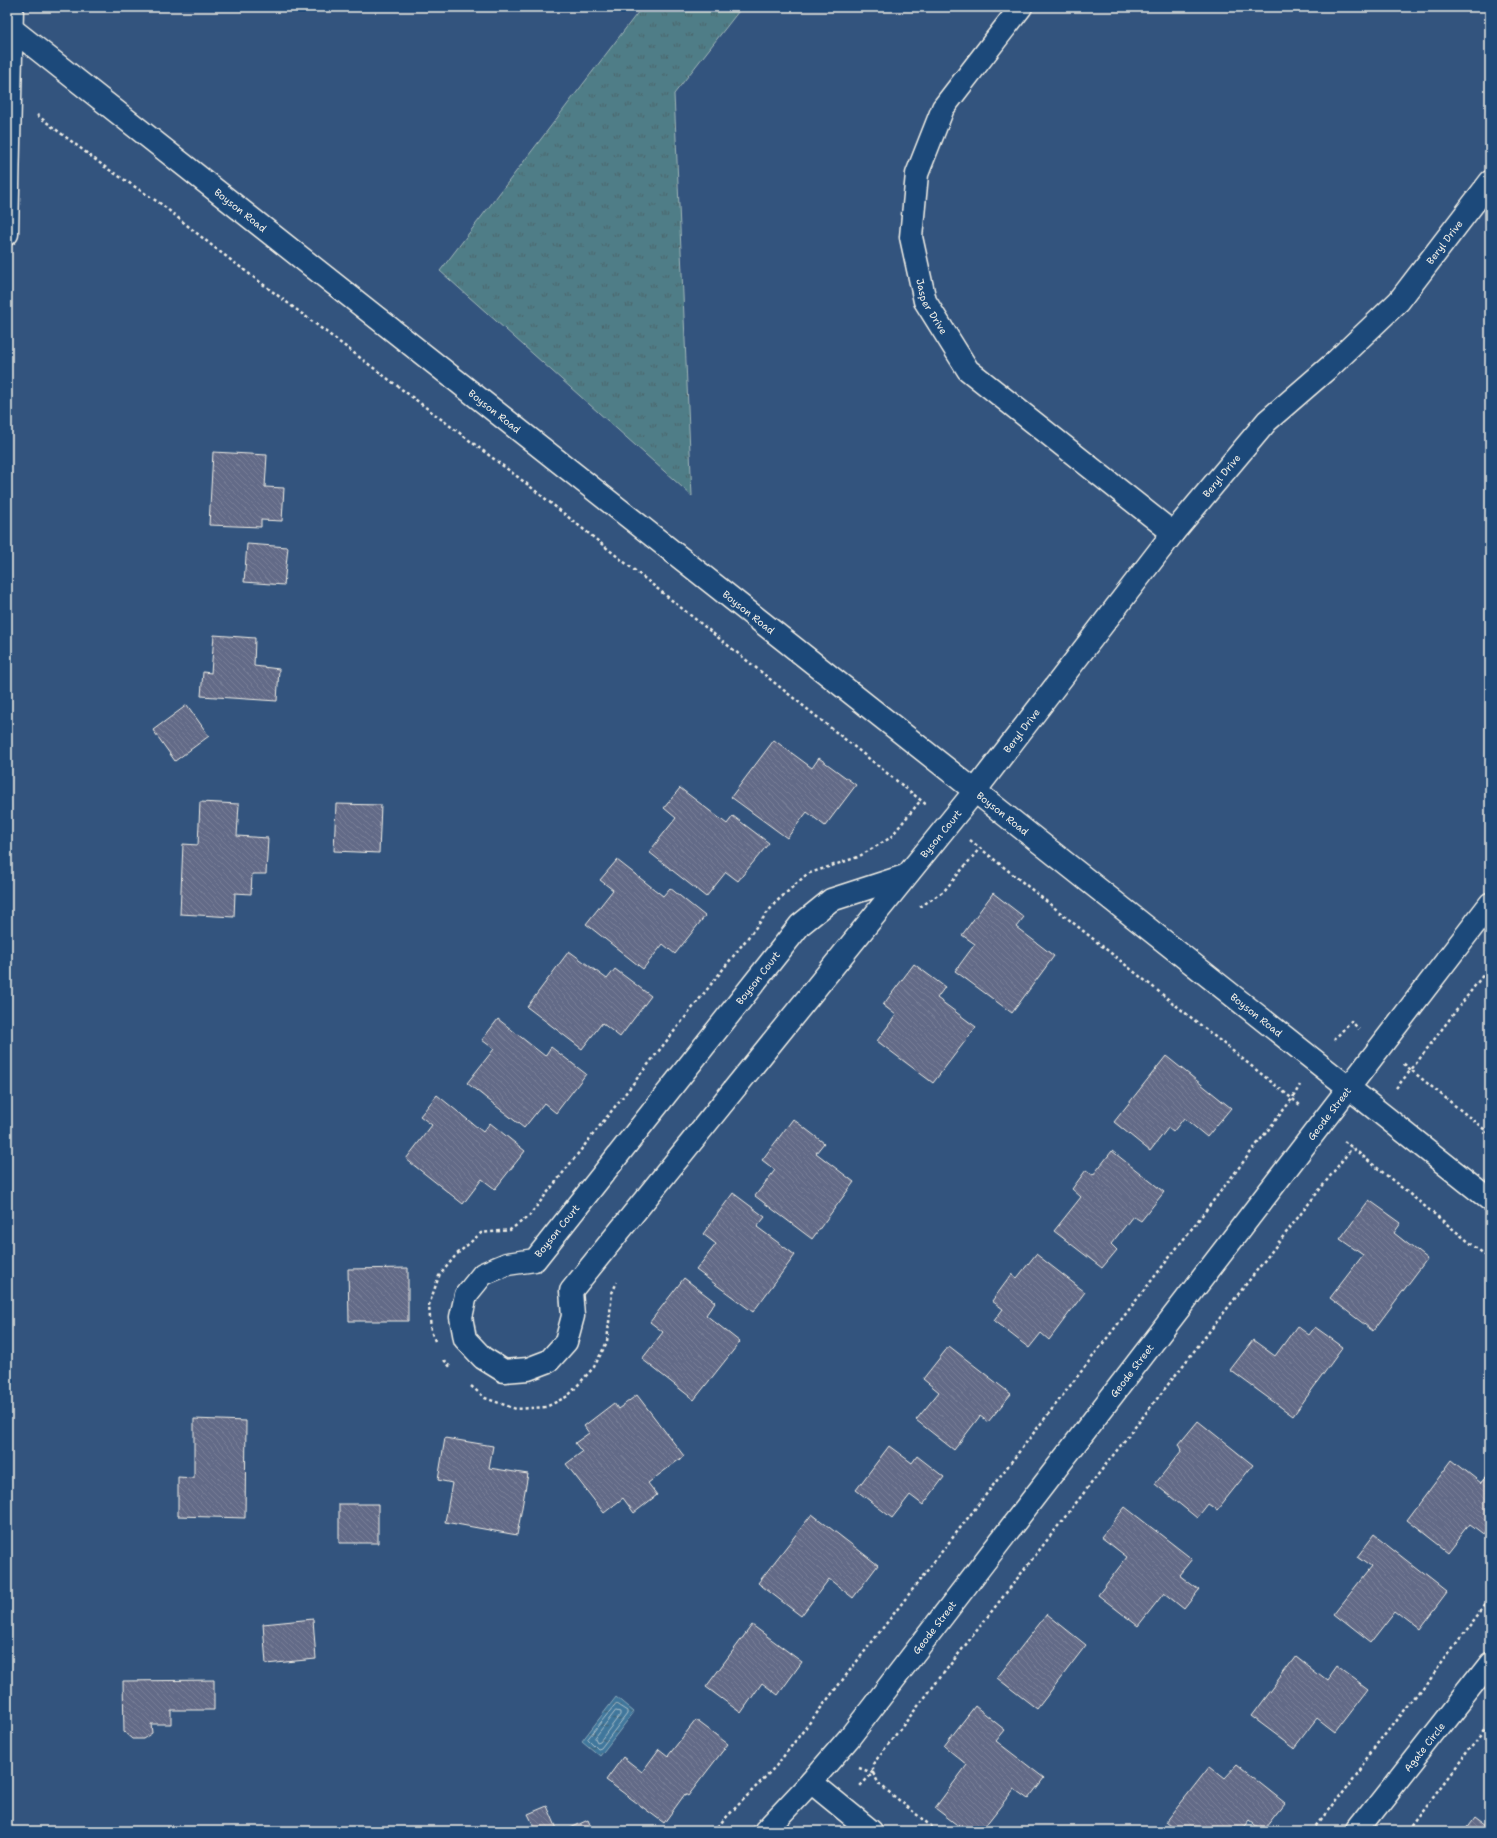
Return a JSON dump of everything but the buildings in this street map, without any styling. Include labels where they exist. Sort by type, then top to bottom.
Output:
[{"type":"street","points":[[7,234],[10,94],[9,27],[12,7]]},
{"type":"street","name":"Jasper Drive","points":[[1021,7],[943,108],[917,174],[911,237],[925,301],[968,370],[1173,533]]},
{"type":"street","name":"Boyson Road","points":[[9,27],[1490,1200]]},
{"type":"street","name":"Beryl Drive","points":[[975,791],[1173,533],[1267,421],[1334,363],[1399,301],[1490,182]]},
{"type":"street","name":"Byson Court","points":[[905,876],[975,791]]},
{"type":"street","name":"Boyson Court","points":[[905,876],[571,1291],[573,1316],[566,1342],[549,1361],[528,1369],[504,1371],[483,1358],[465,1339],[461,1317],[466,1295],[483,1274],[507,1264],[535,1260],[800,925],[831,900],[905,876]]},
{"type":"street","name":"Geode Street","points":[[766,1831],[854,1732],[1490,904]]},
{"type":"street","name":"Agate Circle","points":[[1358,1831],[1490,1663]]},
{"type":"street","points":[[811,1782],[871,1831]]},
{"type":"path","points":[[10,94],[105,167],[161,204],[215,248],[527,484],[931,809]]},
{"type":"path","points":[[970,839],[1302,1107]]},
{"type":"path","points":[[1394,1090],[1490,966]]},
{"type":"path","points":[[1334,1040],[1350,1021],[1360,1030]]},
{"type":"path","points":[[1401,1062],[1490,1134]]},
{"type":"path","points":[[713,1831],[776,1766],[1292,1099],[1301,1083]]},
{"type":"path","points":[[1339,1137],[1490,1259]]},
{"type":"path","points":[[937,1831],[879,1784],[873,1773],[873,1764],[1352,1148]]},
{"type":"path","points":[[1312,1831],[1490,1600]]},
{"type":"path","points":[[1407,1831],[1490,1722]]},
{"type":"path","points":[[832,1758],[873,1773]]},
{"type":"path","points":[[844,1809],[860,1786],[873,1773]]},
{"type":"green space","points":[[642,7],[742,7],[674,94],[692,496],[440,271]]},
{"type":"water","points":[[616,1697],[634,1712],[600,1756],[582,1741]]}]
